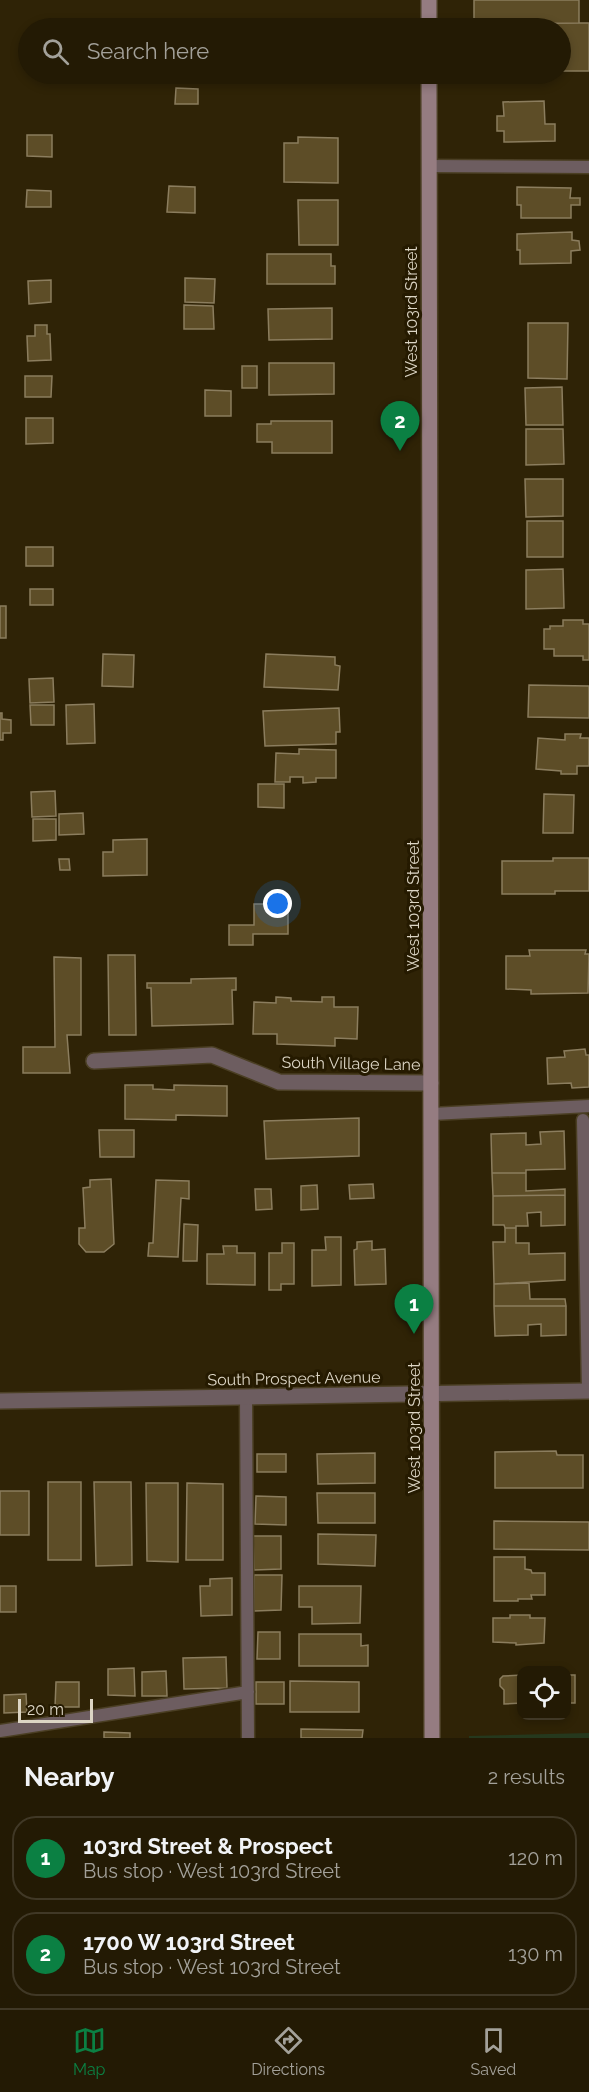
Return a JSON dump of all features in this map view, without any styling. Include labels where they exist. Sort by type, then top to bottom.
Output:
[{"type":"main road","points":[[429,0],[429,18]]},
{"type":"main road","name":"West 103rd Street","points":[[429,84],[432,1738]]},
{"type":"street","name":"South Village Lane","points":[[94,1061],[212,1055],[279,1082],[431,1083]]},
{"type":"street","name":"South Prospect Avenue","points":[[0,1401],[589,1391]]},
{"type":"lane","points":[[429,166],[589,167]]},
{"type":"lane","points":[[432,1114],[589,1106]]},
{"type":"lane","points":[[583,1120],[589,1391]]},
{"type":"lane","points":[[246,1397],[248,1738]]},
{"type":"lane","points":[[0,1731],[248,1692]]},
{"type":"green space","points":[[589,1733],[589,1738],[469,1738],[469,1736]]},
{"type":"building","points":[[474,0],[579,0],[579,23],[571,23],[571,18],[474,18]]},
{"type":"building","points":[[571,23],[589,23],[589,71],[571,71]]},
{"type":"building","points":[[176,88],[198,89],[198,104],[175,104]]},
{"type":"building","points":[[544,101],[545,124],[555,124],[555,141],[504,142],[504,131],[497,131],[497,116],[504,116],[503,102]]},
{"type":"building","points":[[27,135],[52,135],[52,157],[27,156]]},
{"type":"building","points":[[298,137],[338,138],[338,183],[284,182],[284,143],[298,143]]},
{"type":"building","points":[[169,186],[195,187],[195,213],[167,212]]},
{"type":"building","points":[[517,187],[571,188],[570,198],[580,198],[580,205],[571,205],[571,218],[521,218],[521,205],[517,205]]},
{"type":"building","points":[[27,190],[51,191],[51,207],[26,207]]},
{"type":"building","points":[[298,200],[338,200],[338,245],[299,245]]},
{"type":"building","points":[[572,232],[572,240],[579,241],[580,250],[571,251],[571,263],[520,264],[517,234]]},
{"type":"building","points":[[267,254],[331,254],[331,266],[335,266],[335,284],[267,284]]},
{"type":"building","points":[[185,278],[215,279],[214,303],[185,302]]},
{"type":"building","points":[[51,280],[51,302],[29,304],[28,281]]},
{"type":"building","points":[[184,305],[213,306],[214,329],[184,329]]},
{"type":"building","points":[[332,308],[332,339],[269,340],[268,309]]},
{"type":"building","points":[[528,323],[568,323],[567,379],[528,378]]},
{"type":"building","points":[[35,325],[47,325],[47,334],[50,334],[51,360],[28,361],[27,336],[35,336]]},
{"type":"building","points":[[269,363],[334,363],[334,394],[269,395]]},
{"type":"building","points":[[242,366],[257,366],[257,388],[242,388]]},
{"type":"building","points":[[25,376],[52,376],[51,397],[25,397]]},
{"type":"building","points":[[562,387],[563,425],[526,425],[525,388]]},
{"type":"building","points":[[205,390],[231,391],[231,416],[205,416]]},
{"type":"building","points":[[26,418],[53,418],[53,443],[26,444]]},
{"type":"building","points":[[271,421],[332,421],[332,453],[272,453],[272,442],[257,442],[257,424],[271,424]]},
{"type":"building","points":[[526,429],[563,429],[564,464],[526,465]]},
{"type":"building","points":[[525,479],[563,479],[563,516],[526,517]]},
{"type":"building","points":[[527,521],[563,521],[563,557],[527,557]]},
{"type":"building","points":[[26,547],[53,547],[53,566],[26,566]]},
{"type":"building","points":[[563,569],[564,608],[526,609],[526,570]]},
{"type":"building","points":[[30,589],[53,589],[53,605],[30,605]]},
{"type":"building","points":[[0,606],[6,606],[6,638],[0,638]]},
{"type":"building","points":[[563,620],[583,620],[583,624],[589,624],[589,660],[583,660],[583,656],[554,656],[554,649],[544,649],[544,629],[550,629],[550,626],[563,626]]},
{"type":"building","points":[[103,654],[134,655],[133,687],[102,686]]},
{"type":"building","points":[[266,654],[335,657],[335,665],[340,666],[338,690],[264,687]]},
{"type":"building","points":[[53,678],[54,702],[30,703],[29,679]]},
{"type":"building","points":[[529,685],[589,686],[589,718],[528,717]]},
{"type":"building","points":[[94,704],[95,743],[67,744],[66,705]]},
{"type":"building","points":[[30,705],[54,705],[54,725],[31,725]]},
{"type":"building","points":[[339,708],[340,732],[336,732],[336,744],[265,746],[263,711]]},
{"type":"building","points":[[0,713],[2,713],[2,719],[11,720],[11,733],[3,733],[3,740],[0,740]]},
{"type":"building","points":[[565,734],[581,734],[580,738],[589,738],[589,766],[577,766],[577,774],[561,774],[561,771],[536,769],[538,738],[565,740]]},
{"type":"building","points":[[299,749],[336,750],[336,778],[316,778],[316,782],[303,783],[303,777],[290,777],[290,782],[275,782],[276,753],[299,754]]},
{"type":"building","points":[[258,784],[284,784],[284,808],[258,807]]},
{"type":"building","points":[[55,791],[56,816],[32,817],[31,792]]},
{"type":"building","points":[[544,794],[574,795],[573,833],[543,833]]},
{"type":"building","points":[[83,813],[84,834],[59,835],[59,814]]},
{"type":"building","points":[[33,819],[56,819],[56,840],[33,841]]},
{"type":"building","points":[[147,839],[147,875],[103,876],[103,852],[113,852],[113,840]]},
{"type":"building","points":[[553,858],[589,858],[589,891],[555,891],[555,894],[502,894],[502,861],[553,861]]},
{"type":"building","points":[[59,859],[69,859],[70,870],[60,870]]},
{"type":"building","points":[[254,904],[288,904],[288,934],[253,934],[253,945],[229,945],[229,925],[254,925]]},
{"type":"building","points":[[529,950],[586,950],[585,954],[589,954],[588,993],[531,994],[531,990],[506,989],[506,956],[530,956]]},
{"type":"building","points":[[108,955],[135,955],[136,1035],[109,1035]]},
{"type":"building","points":[[54,957],[81,958],[81,1035],[67,1035],[70,1073],[23,1073],[23,1047],[55,1047]]},
{"type":"building","points":[[236,978],[236,990],[232,990],[233,1024],[152,1026],[151,988],[147,988],[147,983],[191,983],[191,979]]},
{"type":"building","points":[[276,997],[291,998],[291,1001],[322,1002],[322,997],[334,997],[334,1007],[358,1007],[357,1039],[335,1038],[335,1046],[277,1044],[277,1034],[253,1034],[254,1002],[276,1003]]},
{"type":"building","points":[[585,1049],[586,1055],[589,1055],[589,1087],[572,1088],[571,1083],[548,1084],[547,1058],[565,1057],[564,1051]]},
{"type":"building","points":[[125,1085],[153,1085],[153,1089],[174,1090],[174,1085],[227,1086],[227,1116],[176,1115],[176,1120],[125,1119]]},
{"type":"building","points":[[359,1118],[359,1156],[266,1159],[264,1121]]},
{"type":"building","points":[[99,1130],[134,1130],[134,1157],[100,1157]]},
{"type":"building","points":[[564,1131],[565,1169],[526,1170],[526,1173],[492,1173],[491,1134],[526,1133],[526,1145],[541,1144],[540,1132]]},
{"type":"building","points":[[492,1173],[526,1173],[526,1191],[565,1189],[565,1195],[493,1196]]},
{"type":"building","points":[[111,1179],[114,1244],[104,1252],[86,1252],[79,1244],[79,1228],[85,1228],[83,1188],[90,1187],[90,1180]]},
{"type":"building","points":[[156,1180],[189,1181],[189,1199],[181,1198],[178,1257],[148,1256],[149,1243],[153,1243]]},
{"type":"building","points":[[373,1184],[374,1198],[350,1199],[349,1185]]},
{"type":"building","points":[[317,1185],[318,1209],[301,1210],[301,1186]]},
{"type":"building","points":[[255,1189],[271,1189],[272,1209],[256,1210]]},
{"type":"building","points":[[565,1195],[565,1225],[541,1226],[541,1212],[527,1213],[528,1226],[505,1228],[504,1225],[493,1225],[493,1196]]},
{"type":"building","points":[[184,1224],[198,1225],[197,1261],[183,1261]]},
{"type":"building","points":[[505,1228],[516,1228],[516,1243],[529,1243],[529,1254],[565,1253],[565,1280],[494,1284],[493,1242],[505,1242]]},
{"type":"building","points":[[325,1237],[341,1237],[341,1285],[312,1286],[312,1250],[326,1250]]},
{"type":"building","points":[[372,1241],[372,1250],[385,1249],[386,1284],[355,1285],[354,1250],[357,1249],[357,1242]]},
{"type":"building","points":[[282,1243],[294,1243],[294,1284],[281,1284],[281,1290],[269,1290],[269,1253],[282,1253]]},
{"type":"building","points":[[223,1246],[237,1246],[237,1253],[255,1253],[255,1285],[207,1284],[207,1254],[224,1254]]},
{"type":"building","points":[[529,1283],[530,1299],[565,1299],[566,1306],[494,1306],[494,1284]]},
{"type":"building","points":[[494,1306],[566,1306],[566,1335],[541,1336],[541,1324],[528,1325],[528,1335],[495,1336]]},
{"type":"building","points":[[556,1451],[557,1455],[583,1455],[583,1488],[495,1488],[495,1452]]},
{"type":"building","points":[[375,1453],[375,1483],[318,1484],[317,1454]]},
{"type":"building","points":[[257,1454],[286,1454],[286,1472],[257,1472]]},
{"type":"building","points":[[48,1482],[81,1482],[81,1560],[48,1560]]},
{"type":"building","points":[[94,1482],[131,1482],[132,1565],[96,1566]]},
{"type":"building","points":[[146,1483],[178,1483],[178,1562],[147,1561]]},
{"type":"building","points":[[187,1483],[223,1484],[223,1560],[186,1560]]},
{"type":"building","points":[[0,1491],[29,1491],[29,1535],[0,1535]]},
{"type":"building","points":[[317,1493],[375,1493],[375,1523],[318,1523]]},
{"type":"building","points":[[256,1496],[286,1497],[286,1525],[255,1524]]},
{"type":"building","points":[[494,1521],[589,1522],[589,1550],[494,1549]]},
{"type":"building","points":[[318,1534],[376,1535],[375,1566],[318,1564]]},
{"type":"building","points":[[253,1536],[281,1536],[281,1569],[254,1570]]},
{"type":"building","points":[[494,1557],[525,1557],[525,1569],[531,1570],[532,1573],[545,1573],[545,1595],[531,1595],[532,1599],[518,1599],[518,1601],[494,1601]]},
{"type":"building","points":[[254,1575],[282,1575],[281,1610],[254,1611]]},
{"type":"building","points":[[232,1578],[232,1615],[201,1616],[200,1586],[210,1586],[210,1579]]},
{"type":"building","points":[[0,1586],[16,1586],[16,1612],[0,1612]]},
{"type":"building","points":[[299,1586],[361,1586],[360,1623],[312,1624],[312,1607],[299,1607]]},
{"type":"building","points":[[510,1615],[545,1618],[544,1643],[516,1645],[516,1643],[493,1642],[493,1618],[510,1618]]},
{"type":"building","points":[[258,1632],[280,1632],[280,1659],[257,1659]]},
{"type":"building","points":[[299,1634],[361,1634],[361,1646],[368,1645],[368,1666],[299,1666]]},
{"type":"building","points":[[226,1657],[227,1688],[184,1689],[183,1658]]},
{"type":"building","points":[[134,1668],[135,1696],[108,1695],[108,1669]]},
{"type":"building","points":[[166,1671],[167,1696],[142,1696],[142,1672]]},
{"type":"building","points":[[517,1675],[517,1703],[504,1704],[504,1690],[500,1686],[500,1679],[503,1676]]},
{"type":"building","points":[[571,1675],[575,1675],[575,1703],[571,1703]]},
{"type":"building","points":[[290,1681],[359,1682],[359,1712],[290,1712]]},
{"type":"building","points":[[56,1682],[79,1682],[79,1707],[55,1707]]},
{"type":"building","points":[[256,1682],[284,1682],[284,1704],[256,1704]]},
{"type":"building","points":[[26,1694],[27,1712],[4,1713],[4,1695]]},
{"type":"building","points":[[301,1729],[363,1730],[362,1738],[301,1738]]},
{"type":"building","points":[[104,1732],[130,1733],[130,1738],[104,1738]]},
{"type":"place","name":"1700 W 103rd Street","points":[[400,451]]},
{"type":"place","name":"103rd Street & Prospect","points":[[414,1334]]}]
